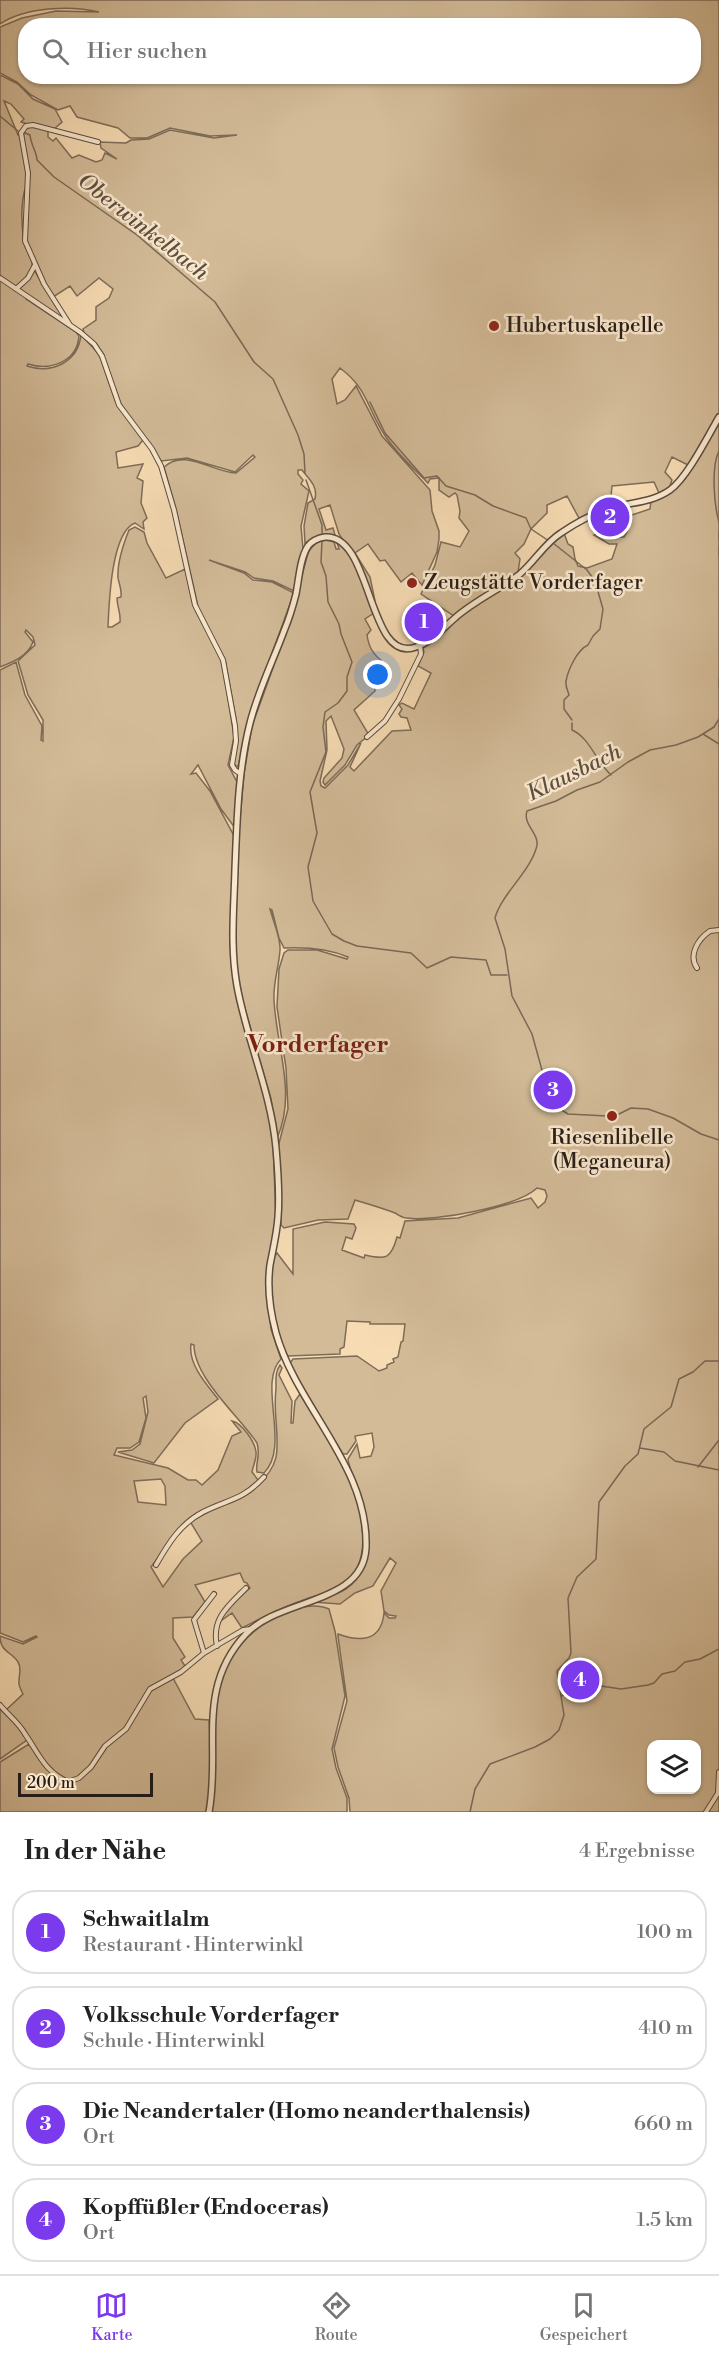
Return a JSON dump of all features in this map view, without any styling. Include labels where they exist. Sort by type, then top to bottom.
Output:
[{"type":"street","points":[[70,326],[70,321],[44,284],[25,238],[29,177],[22,140],[23,130],[26,126],[33,125],[98,142]]},
{"type":"street","points":[[16,289],[28,278],[35,265]]},
{"type":"street","points":[[0,278],[91,341],[101,353],[118,402],[152,449],[166,478],[195,604],[224,660],[235,726],[236,741],[232,765],[234,770],[241,774]]},
{"type":"street","points":[[0,1706],[25,1733],[56,1777],[68,1782],[79,1778],[91,1767],[105,1746],[126,1729],[150,1689],[181,1672],[204,1653],[243,1630],[251,1629],[278,1613],[345,1586],[362,1564],[366,1545],[361,1512],[352,1478],[286,1360],[274,1326],[270,1306],[270,1269],[278,1221],[275,1142],[267,1095],[240,1000],[233,954],[241,774],[252,714],[292,609],[305,552],[312,542],[320,538],[329,537],[345,545],[365,582],[381,626],[395,644],[405,650],[436,636],[462,612],[518,575],[560,534],[606,510],[662,495],[678,483],[719,417]]},
{"type":"street","points":[[367,737],[385,721],[401,696],[421,654],[420,645]]},
{"type":"street","points":[[696,968],[693,957],[699,941],[710,931],[719,930]]},
{"type":"street","points":[[156,1565],[171,1539],[190,1521],[204,1512],[242,1496],[264,1477]]},
{"type":"street","points":[[217,1646],[215,1635],[222,1612],[246,1588]]},
{"type":"street","points":[[204,1653],[194,1620],[214,1594]]},
{"type":"street","points":[[209,1812],[213,1777],[211,1720],[215,1694],[229,1660],[251,1629]]},
{"type":"street","points":[[706,1812],[718,1793],[719,1772]]},
{"type":"shaded area","points":[[0,0],[719,0],[719,414],[688,465],[672,457],[665,472],[672,480],[669,489],[659,493],[654,482],[612,486],[610,506],[580,520],[567,496],[547,505],[547,513],[531,529],[524,544],[515,553],[520,559],[518,572],[454,616],[421,594],[435,565],[441,542],[460,547],[469,531],[459,518],[457,495],[455,493],[449,497],[439,490],[439,478],[430,479],[428,483],[399,453],[378,425],[362,391],[340,368],[332,379],[337,404],[345,400],[356,386],[382,436],[430,490],[432,511],[439,531],[437,552],[422,585],[412,573],[401,582],[385,560],[380,561],[368,544],[355,553],[370,577],[375,601],[359,565],[339,534],[330,505],[319,509],[326,530],[333,528],[335,535],[320,536],[305,543],[304,526],[308,503],[315,499],[316,494],[312,483],[302,470],[298,470],[303,480],[301,484],[309,491],[301,526],[303,549],[294,591],[273,581],[254,578],[245,572],[209,560],[244,573],[253,580],[272,582],[294,593],[250,714],[238,767],[234,764],[237,745],[236,719],[225,659],[199,611],[164,467],[172,462],[190,460],[236,473],[255,457],[253,455],[235,472],[187,458],[161,461],[121,404],[102,352],[84,333],[83,329],[96,320],[96,307],[109,298],[113,289],[99,278],[77,296],[70,286],[53,297],[41,277],[26,241],[29,180],[24,193],[23,234],[32,260],[32,267],[68,322],[27,295],[26,299],[79,336],[77,345],[68,358],[53,365],[28,364],[27,366],[45,368],[62,364],[75,353],[81,335],[99,354],[116,403],[143,440],[138,446],[116,452],[118,468],[143,464],[137,478],[143,481],[141,503],[147,518],[143,522],[144,529],[135,523],[127,529],[121,540],[113,570],[108,627],[120,622],[117,598],[121,597],[121,589],[118,566],[129,530],[135,527],[144,532],[147,543],[166,578],[185,569],[196,612],[220,656],[224,671],[234,737],[228,765],[238,784],[235,828],[221,809],[198,765],[191,774],[196,773],[210,791],[234,836],[230,943],[232,966],[237,1001],[268,1109],[273,1142],[276,1221],[266,1284],[271,1329],[281,1359],[274,1370],[272,1383],[275,1447],[271,1461],[264,1473],[257,1472],[257,1443],[209,1383],[196,1358],[194,1345],[191,1344],[195,1366],[218,1399],[185,1423],[154,1463],[118,1452],[132,1450],[140,1444],[148,1412],[146,1396],[143,1398],[146,1418],[139,1442],[130,1448],[117,1448],[114,1455],[168,1468],[202,1485],[218,1470],[232,1436],[241,1432],[232,1421],[244,1429],[255,1448],[256,1457],[252,1472],[258,1480],[253,1487],[238,1498],[193,1516],[174,1534],[151,1567],[163,1587],[183,1559],[202,1541],[192,1521],[208,1512],[233,1501],[250,1492],[270,1471],[277,1448],[276,1379],[280,1365],[282,1368],[279,1375],[292,1401],[291,1423],[293,1423],[295,1401],[300,1394],[337,1453],[352,1486],[363,1532],[360,1562],[353,1575],[338,1588],[286,1607],[242,1628],[232,1613],[219,1622],[222,1613],[250,1588],[240,1573],[195,1585],[205,1602],[193,1617],[173,1618],[173,1638],[185,1657],[181,1660],[185,1666],[173,1678],[195,1719],[209,1720],[211,1751],[215,1750],[216,1707],[220,1687],[235,1652],[247,1637],[264,1624],[295,1609],[318,1606],[329,1609],[335,1631],[345,1696],[332,1749],[347,1798],[347,1812],[0,1812],[0,1762],[29,1744],[46,1767],[48,1766],[26,1732],[6,1710],[23,1694],[19,1684],[19,1664],[4,1649],[0,1636],[23,1644],[37,1637],[23,1642],[0,1633],[0,670],[16,662],[25,695],[42,726],[41,740],[43,741],[43,720],[28,695],[18,661],[35,645],[33,637],[26,630],[25,632],[33,642],[31,647],[20,658],[0,667],[0,75],[18,84],[33,99],[55,109],[62,122],[54,129],[21,122],[24,119],[11,104],[4,101],[18,135],[23,137],[25,129],[31,127],[48,130],[48,137],[53,141],[56,138],[72,158],[79,155],[96,162],[102,160],[105,153],[117,159],[101,148],[100,142],[126,143],[131,140],[149,139],[170,130],[214,138],[237,135],[210,136],[170,128],[147,138],[130,138],[118,128],[77,117],[70,106],[58,110],[31,95],[19,84],[701,84],[701,18],[22,18],[56,11],[99,12],[62,8],[35,11],[10,18],[0,24]],"holes":[[[161,1479],[165,1486],[166,1505],[138,1502],[134,1481]]]},
{"type":"shaded area","points":[[18,20],[18,83],[0,73],[0,27]]},
{"type":"shaded area","points":[[719,422],[719,1812],[350,1812],[349,1798],[334,1748],[347,1701],[338,1634],[361,1639],[379,1630],[384,1613],[389,1618],[395,1618],[396,1616],[384,1611],[381,1591],[396,1563],[390,1558],[373,1586],[355,1593],[340,1604],[312,1602],[346,1589],[357,1579],[363,1567],[367,1554],[367,1526],[361,1498],[348,1459],[357,1444],[360,1458],[371,1456],[374,1447],[372,1433],[355,1436],[356,1441],[347,1454],[343,1454],[304,1391],[290,1363],[293,1359],[357,1356],[379,1371],[387,1368],[387,1365],[394,1362],[393,1359],[398,1357],[405,1324],[370,1324],[370,1322],[347,1321],[344,1347],[340,1349],[340,1354],[288,1356],[279,1335],[272,1305],[273,1262],[277,1253],[293,1274],[293,1229],[325,1222],[354,1224],[356,1228],[352,1239],[346,1237],[342,1250],[364,1258],[365,1255],[383,1257],[390,1254],[397,1237],[400,1238],[405,1221],[458,1218],[531,1198],[538,1208],[545,1202],[547,1196],[545,1190],[537,1188],[513,1201],[495,1206],[455,1215],[420,1219],[404,1218],[355,1200],[348,1219],[318,1220],[284,1228],[281,1225],[278,1147],[288,1109],[286,1068],[277,1007],[279,969],[284,953],[288,950],[317,950],[347,959],[348,957],[316,949],[284,948],[270,909],[280,945],[274,1000],[285,1087],[283,1122],[277,1138],[271,1099],[243,1002],[236,965],[239,831],[244,774],[252,726],[287,629],[308,553],[319,542],[326,540],[334,542],[336,549],[339,549],[337,542],[355,565],[374,613],[365,619],[371,630],[367,635],[369,644],[383,662],[382,671],[376,674],[374,679],[375,691],[354,710],[369,735],[357,745],[345,765],[325,785],[324,778],[342,758],[344,749],[331,716],[326,721],[327,750],[320,781],[321,786],[325,788],[348,765],[361,743],[350,767],[354,771],[392,731],[411,730],[407,718],[399,714],[402,709],[399,705],[402,703],[414,709],[431,673],[418,666],[424,652],[423,648],[439,638],[461,615],[513,581],[534,564],[564,533],[568,544],[573,547],[578,566],[587,568],[612,559],[617,544],[609,544],[594,535],[609,528],[619,537],[624,537],[627,532],[624,521],[630,518],[629,516],[650,509],[651,501],[675,488],[685,479]]},
{"type":"shaded area","points":[[0,1707],[27,1740],[0,1759]]},
{"type":"waterway","name":"Oberwinkelbach","points":[[0,116],[18,131]]},
{"type":"waterway","name":"Oberwinkelbach","points":[[25,133],[30,135],[37,160],[54,177],[137,235],[215,302],[254,362],[273,379],[298,435],[304,454],[305,473]]},
{"type":"waterway","points":[[370,402],[385,433],[424,478],[437,476],[446,486],[475,495],[493,506],[526,518],[531,529],[549,541]]},
{"type":"waterway","points":[[719,451],[716,458],[714,486],[719,522]]},
{"type":"waterway","name":"Oberwinkelbach","points":[[306,480],[322,525],[322,536]]},
{"type":"waterway","points":[[719,532],[719,539]]},
{"type":"waterway","name":"Oberwinkelbach","points":[[322,541],[321,562],[326,576],[328,602],[339,624],[352,662],[347,677],[347,691],[338,703],[325,712],[323,727],[326,752],[310,792],[317,833],[308,867],[313,901],[332,934],[357,946],[411,953],[427,968],[451,957],[486,960],[491,975],[507,975]]},
{"type":"waterway","points":[[553,543],[587,570],[595,581],[603,609],[600,629],[577,656],[567,676],[566,685],[569,695],[564,700],[564,709],[572,720]]},
{"type":"waterway","points":[[719,547],[719,556]]},
{"type":"waterway","points":[[719,678],[719,687]]},
{"type":"waterway","name":"Klausbach","points":[[719,719],[714,727],[698,737],[676,745],[650,750],[600,782],[527,811],[527,821],[536,839],[536,849],[527,867],[498,909],[495,918],[505,949],[512,996],[532,1034],[548,1092],[555,1106],[568,1114],[607,1116],[617,1115],[631,1108],[648,1109],[719,1140]]},
{"type":"waterway","points":[[572,723],[572,730],[583,738],[611,775]]},
{"type":"waterway","points":[[703,734],[719,744]]},
{"type":"waterway","name":"Klausbach","points":[[470,1812],[475,1789],[490,1764],[535,1747],[550,1739],[559,1730],[564,1715],[557,1671],[571,1653],[568,1598],[577,1577],[596,1559],[599,1502],[625,1466],[638,1454],[644,1429],[671,1407],[679,1379],[693,1372],[705,1361],[719,1361]]},
{"type":"waterway","points":[[698,1467],[719,1440]]},
{"type":"waterway","points":[[640,1448],[664,1452],[675,1461],[719,1470]]},
{"type":"waterway","points":[[561,1696],[583,1689],[595,1690],[601,1686],[621,1689],[648,1685],[654,1683],[662,1674],[675,1671],[685,1662],[700,1659],[719,1649]]},
{"type":"place","name":"Hubertuskapelle","points":[[494,326]]},
{"type":"place","name":"Volksschule Vorderfager","points":[[610,517]]},
{"type":"place","name":"Zeugstätte Vorderfager","points":[[412,583]]},
{"type":"place","name":"Schwaitlalm","points":[[424,622]]},
{"type":"place","name":"Die Neandertaler (Homo neanderthalensis)","points":[[553,1090]]},
{"type":"place","name":"Riesenlibelle (Meganeura)","points":[[612,1116]]},
{"type":"place","name":"Kopffüßler (Endoceras)","points":[[580,1680]]},
{"type":"district","name":"Vorderfager","points":[[318,1045]]}]
